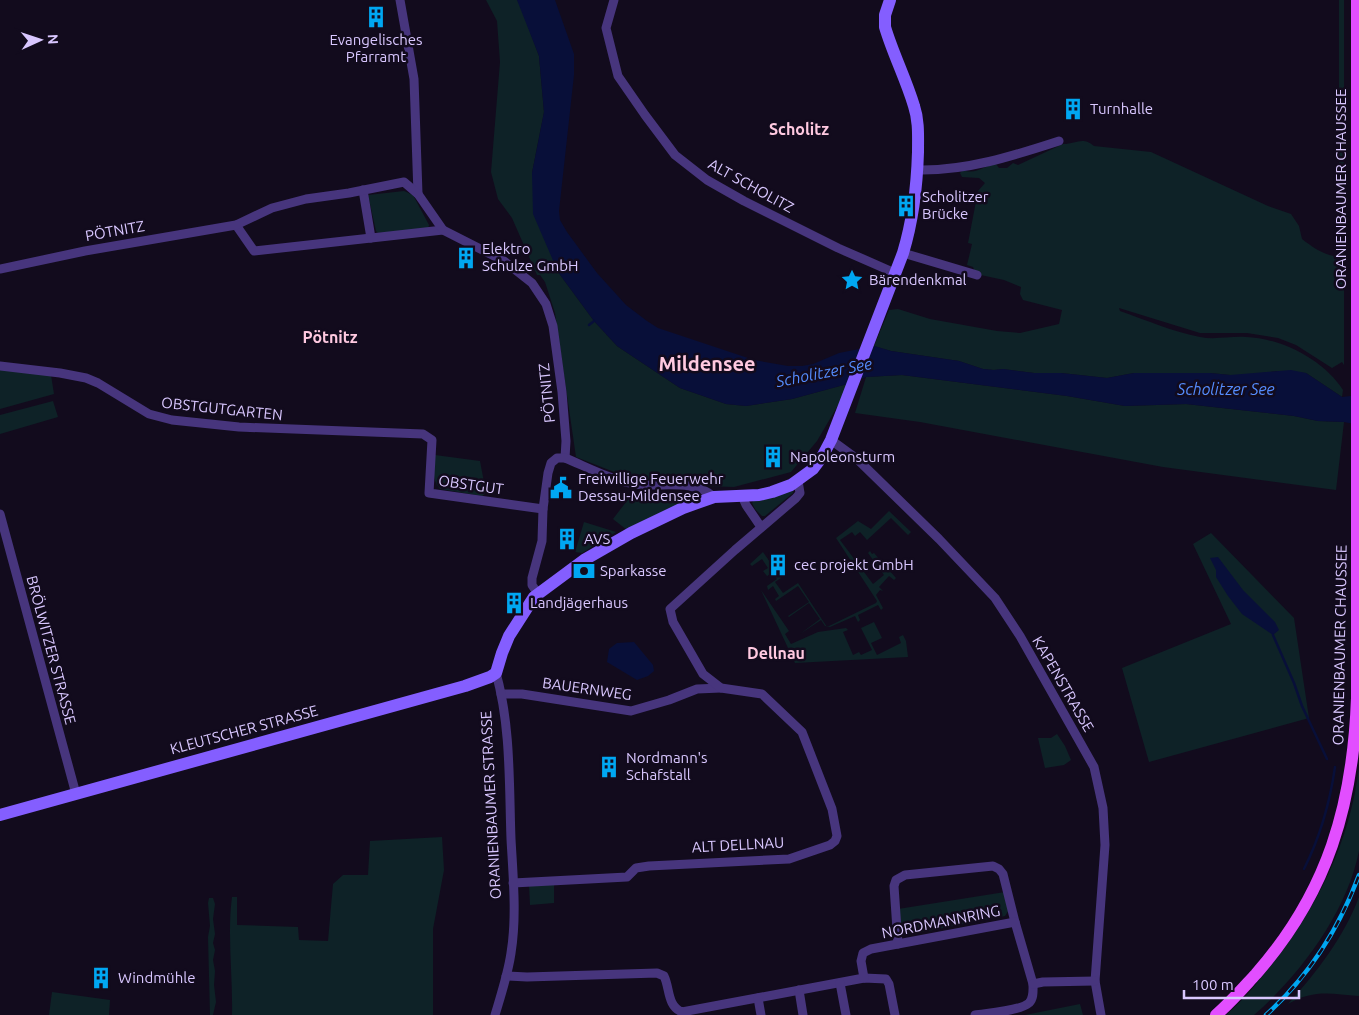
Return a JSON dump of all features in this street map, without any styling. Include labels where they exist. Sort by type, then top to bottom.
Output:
[{"type":"main road","name":"ORANIENBAUMER CHAUSSEE","points":[[1216,1015],[1264,965],[1303,908],[1330,853],[1346,798],[1354,759],[1357,698],[1358,0]]},
{"type":"street","points":[[400,0],[414,79],[418,194]]},
{"type":"street","name":"ALT SCHOLITZ","points":[[614,0],[606,28],[618,76],[644,115],[675,155],[707,180],[744,201],[838,248],[895,273]]},
{"type":"street","points":[[496,673],[509,636],[534,597],[584,560],[623,537],[683,508],[714,497],[772,492],[798,481],[822,458],[847,399],[911,228],[918,170],[916,114],[885,27],[885,15],[890,0]]},
{"type":"street","points":[[918,170],[951,169],[1012,156],[1059,141]]},
{"type":"street","name":"PÖTNITZ","points":[[0,269],[85,250],[236,225],[272,208],[306,199],[404,182],[418,194],[443,230],[504,261],[532,283],[546,304],[553,326],[561,382],[566,441],[565,458]]},
{"type":"street","points":[[363,190],[371,238]]},
{"type":"street","points":[[236,225],[254,251],[443,230]]},
{"type":"street","points":[[903,253],[977,275]]},
{"type":"street","name":"OBSTGUTGARTEN","points":[[0,366],[86,378],[98,383],[149,414],[172,420],[239,427],[423,434]]},
{"type":"street","name":"OBSTGUT","points":[[423,434],[432,440],[429,493],[543,509]]},
{"type":"street","name":"KAPENSTRASSE","points":[[831,440],[857,459],[939,539],[995,598],[1020,636],[1094,767],[1103,808],[1104,845],[1095,981],[1101,1015]]},
{"type":"street","points":[[538,594],[532,585],[532,578],[542,541],[543,509],[548,473],[551,463],[557,458],[565,458],[635,484],[674,484],[696,487],[706,490],[714,497]]},
{"type":"street","points":[[720,688],[703,674],[673,622],[670,609],[796,498],[800,493],[798,481]]},
{"type":"street","points":[[742,496],[761,527]]},
{"type":"street","name":"BRÖLWITZER STRASSE","points":[[0,514],[76,794]]},
{"type":"street","name":"KLEUTSCHER STRASSE","points":[[0,815],[465,686],[496,673]]},
{"type":"street","name":"ORANIENBAUMER STRASSE","points":[[495,1015],[511,954],[513,934],[513,883],[507,748],[496,673]]},
{"type":"street","points":[[697,689],[703,674]]},
{"type":"street","name":"BAUERNWEG","points":[[500,694],[522,694],[631,711],[669,700],[697,689],[720,688]]},
{"type":"street","name":"ALT DELLNAU","points":[[513,883],[627,877],[636,868],[649,866],[789,859],[823,848],[833,842],[837,836],[832,809],[802,732],[762,694],[720,688]]},
{"type":"street","points":[[898,944],[894,886],[896,880],[905,875],[993,866],[1004,874],[1015,922]]},
{"type":"street","name":"NORDMANNRING","points":[[864,978],[861,961],[863,953],[870,949],[1015,922],[1033,984]]},
{"type":"street","points":[[506,976],[657,973],[664,976],[672,1004],[677,1010],[682,1012],[717,1011],[758,998],[799,990],[864,978],[886,979],[889,984],[895,1015]]},
{"type":"street","points":[[975,1015],[1023,1006],[1030,1002],[1034,993],[1033,984],[1043,982],[1095,981]]},
{"type":"street","points":[[840,983],[846,1015]]},
{"type":"street","points":[[799,990],[803,1015]]},
{"type":"street","points":[[758,998],[761,1015]]},
{"type":"street","points":[[672,1004],[672,1015]]},
{"type":"green space","points":[[486,0],[517,0],[520,5],[539,56],[544,112],[532,173],[558,272],[594,321],[617,346],[680,388],[726,404],[746,406],[792,399],[851,383],[817,441],[791,472],[734,487],[703,486],[680,481],[632,479],[576,457],[555,313],[545,282],[540,275],[537,275],[512,218],[498,199],[491,172],[500,62],[497,21]]},
{"type":"green space","points":[[1339,0],[1344,0],[1344,365],[1342,362],[1332,368],[1296,345],[1278,338],[1247,333],[1200,333],[1119,308],[1120,311],[1190,335],[1211,338],[1259,338],[1287,346],[1325,369],[1343,390],[1342,397],[1306,373],[1277,371],[1249,375],[1230,375],[1210,373],[1134,373],[1107,378],[1061,373],[983,369],[959,361],[891,351],[874,346],[889,310],[898,309],[930,319],[997,331],[1020,333],[1059,324],[1062,310],[1023,300],[1020,294],[1021,287],[1004,280],[976,274],[973,267],[967,265],[972,244],[968,243],[978,191],[985,183],[979,178],[962,177],[960,173],[963,170],[976,171],[996,164],[999,168],[1007,168],[1013,163],[1018,165],[1063,144],[1086,141],[1094,146],[1151,152],[1268,206],[1291,214],[1299,226],[1302,239],[1321,252],[1334,256],[1338,248],[1339,226]]},
{"type":"green space","points":[[404,191],[413,195],[429,225],[428,229],[378,233],[368,195]]},
{"type":"green space","points":[[0,369],[51,375],[54,394],[0,409]]},
{"type":"green space","points":[[902,375],[1067,396],[1125,406],[1186,404],[1294,416],[1318,421],[1344,422],[1336,490],[1163,467],[920,422],[855,413],[866,377]]},
{"type":"green space","points":[[53,401],[58,417],[0,434],[0,415]]},
{"type":"green space","points":[[435,455],[480,461],[486,493],[482,496],[440,489],[434,477]]},
{"type":"green space","points":[[793,491],[765,516],[762,516],[755,509],[752,503],[754,500]]},
{"type":"green space","points":[[633,493],[693,497],[627,530],[613,519]]},
{"type":"green space","points":[[889,511],[911,532],[908,535],[891,518],[867,540],[860,532],[855,536],[852,532],[840,540],[873,584],[884,575],[868,553],[870,551],[896,578],[894,580],[889,576],[879,587],[883,591],[880,590],[876,595],[883,608],[881,610],[878,605],[858,615],[860,620],[858,622],[855,616],[828,627],[877,601],[836,538],[858,521],[871,529]]},
{"type":"green space","points":[[584,522],[616,532],[582,553],[575,552]]},
{"type":"green space","points":[[1211,533],[1294,618],[1309,718],[1149,762],[1122,668],[1231,624],[1193,544]]},
{"type":"green space","points":[[763,552],[781,578],[775,582],[783,593],[798,583],[827,626],[821,620],[800,634],[820,619],[809,603],[788,616],[809,602],[798,586],[776,601],[775,599],[779,596],[773,586],[768,590],[767,586],[777,579],[772,573],[767,576],[763,571],[768,568],[762,559],[752,566],[750,564]]},
{"type":"green space","points":[[761,590],[789,631],[785,634],[791,644],[818,632],[846,628],[848,630],[843,632],[853,655],[859,652],[861,655],[872,650],[861,628],[874,622],[882,638],[871,643],[877,655],[901,643],[899,637],[903,635],[906,641],[908,657],[795,663]]},
{"type":"green space","points":[[1057,734],[1071,760],[1064,765],[1045,768],[1038,738],[1051,738]]},
{"type":"green space","points":[[1359,767],[1359,851],[1353,874],[1333,919],[1304,962],[1254,1015],[1226,1015],[1251,990],[1283,950],[1314,902],[1327,877],[1347,823]]},
{"type":"green space","points":[[442,837],[444,870],[433,929],[433,1015],[232,1015],[230,926],[232,897],[237,897],[237,925],[298,927],[299,940],[328,941],[333,884],[343,875],[368,875],[370,841]]},
{"type":"green space","points":[[554,884],[554,903],[530,905],[529,885]]},
{"type":"green space","points":[[1005,892],[1009,910],[1005,916],[902,936],[901,934],[898,909]]},
{"type":"green space","points":[[1359,897],[1359,996],[1315,994],[1297,999],[1288,1004],[1329,954],[1346,926]]},
{"type":"green space","points":[[209,898],[213,898],[215,904],[213,919],[215,934],[213,943],[215,950],[213,960],[216,1002],[213,1015],[210,1015]]},
{"type":"green space","points":[[52,992],[110,1000],[109,1015],[49,1015]]},
{"type":"green space","points":[[1080,1004],[1083,1015],[1025,1015]]},
{"type":"water","name":"Scholitzer See","points":[[517,0],[555,0],[574,54],[574,75],[559,211],[560,220],[597,273],[626,305],[658,328],[754,360],[788,366],[813,364],[839,353],[874,346],[891,351],[959,361],[983,369],[1061,373],[1107,378],[1134,373],[1210,373],[1230,375],[1291,370],[1306,373],[1342,397],[1359,395],[1359,425],[1186,404],[1125,406],[1067,396],[902,375],[866,377],[792,399],[746,406],[726,404],[680,388],[617,346],[594,321],[558,272],[533,214],[532,173],[544,112],[539,56]]},
{"type":"water","points":[[1218,557],[1243,590],[1275,622],[1279,630],[1273,635],[1242,614],[1228,596],[1216,577],[1216,570],[1210,558]]},
{"type":"water","points":[[634,642],[653,665],[654,671],[648,676],[637,680],[607,662],[609,649],[617,643]]},
{"type":"waterway","points":[[589,325],[594,321]]},
{"type":"waterway","points":[[1273,635],[1302,706],[1327,759]]},
{"type":"waterway","points":[[1304,869],[1324,819],[1335,767]]},
{"type":"railway","points":[[1266,1015],[1296,984],[1321,951],[1342,914],[1359,875]]},
{"type":"place","name":"Evangelisches Pfarramt","points":[[376,17]]},
{"type":"place","name":"Turnhalle","points":[[1073,109]]},
{"type":"place","name":"Scholitzer Brücke","points":[[906,206]]},
{"type":"place","name":"Elektro Schulze GmbH","points":[[466,258]]},
{"type":"place","name":"Bärendenkmal","points":[[852,280]]},
{"type":"place","name":"Napoleonsturm","points":[[773,457]]},
{"type":"place","name":"Freiwillige Feuerwehr Dessau-Mildensee","points":[[561,488]]},
{"type":"place","name":"AVS","points":[[567,539]]},
{"type":"place","name":"cec projekt GmbH","points":[[778,565]]},
{"type":"place","name":"Sparkasse","points":[[584,571]]},
{"type":"place","name":"Landjägerhaus","points":[[514,603]]},
{"type":"place","name":"Nordmann's Schafstall","points":[[609,767]]},
{"type":"place","name":"Windmühle","points":[[101,978]]},
{"type":"district","name":"Scholitz","points":[[799,129]]},
{"type":"district","name":"Pötnitz","points":[[330,337]]},
{"type":"district","name":"Mildensee","points":[[707,364]]},
{"type":"district","name":"Dellnau","points":[[776,653]]}]
